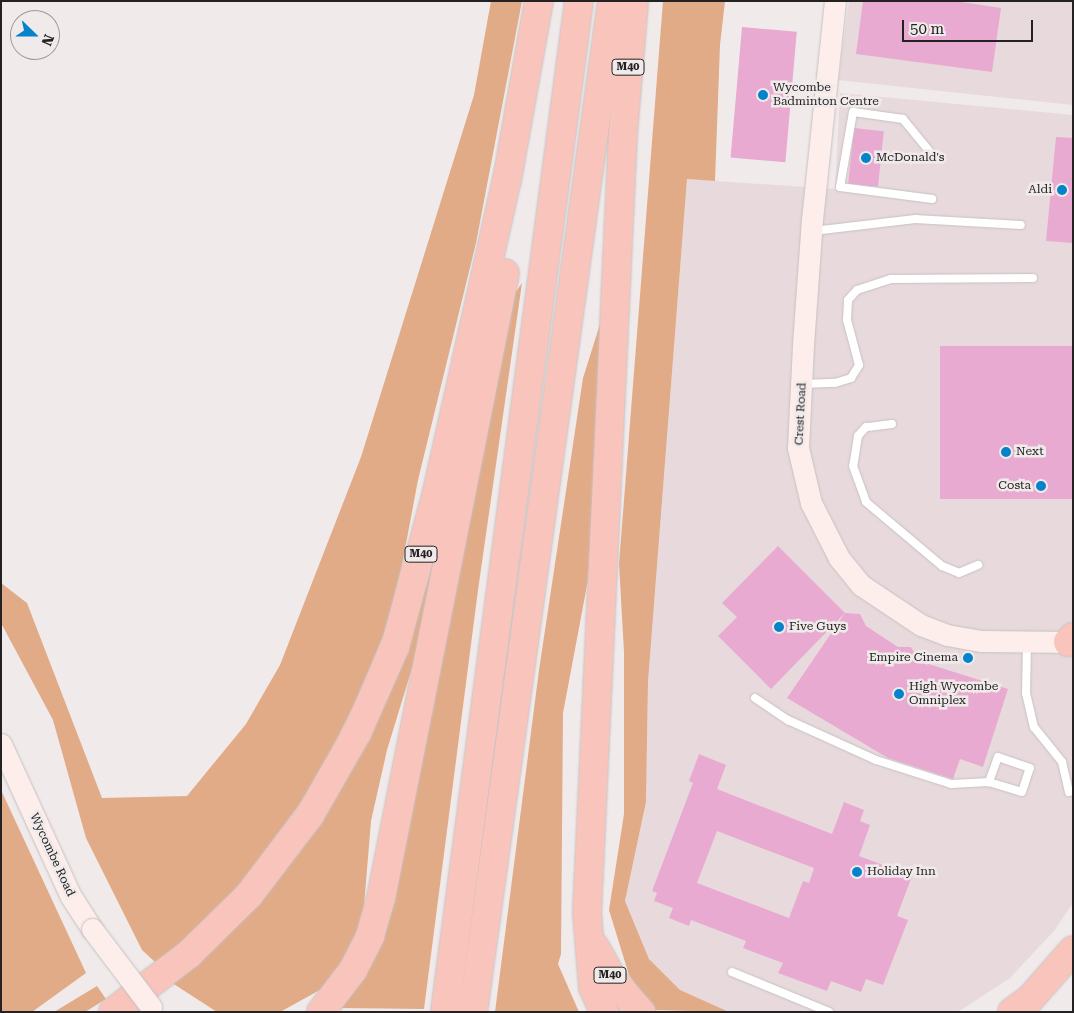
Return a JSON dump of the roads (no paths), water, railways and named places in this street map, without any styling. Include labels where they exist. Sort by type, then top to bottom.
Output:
[{"type":"highway","name":"M40","points":[[113,1012],[189,954],[249,895],[310,815],[357,733],[395,647],[446,454],[507,180],[539,1]]},
{"type":"highway","name":"M40","points":[[321,1012],[353,970],[370,936],[380,898],[523,181],[555,1]]},
{"type":"highway","points":[[446,1012],[579,1]]},
{"type":"highway","name":"M40","points":[[473,1012],[612,1]]},
{"type":"highway","name":"M40","points":[[604,1012],[594,987],[588,932],[622,143],[634,1]]},
{"type":"highway","name":"M40","points":[[588,932],[613,980],[641,1012]]},
{"type":"highway","points":[[1012,1012],[1030,999],[1073,950]]},
{"type":"street","name":"Crest Road","points":[[835,2],[811,231],[798,448],[811,503],[839,558],[861,585],[921,625],[948,635],[1027,643],[1071,640]]},
{"type":"street","name":"Wycombe Road","points":[[1,744],[70,895],[92,929],[154,1010]]},
{"type":"lane","points":[[829,1],[835,2]]},
{"type":"lane","points":[[930,152],[903,119],[852,112],[840,187],[932,199]]},
{"type":"lane","points":[[811,231],[915,219],[1021,225]]},
{"type":"lane","points":[[802,384],[836,383],[850,378],[858,365],[847,320],[848,300],[857,290],[891,280],[1033,278]]},
{"type":"lane","points":[[892,424],[866,427],[858,436],[853,466],[866,502],[942,566],[959,573],[978,565]]},
{"type":"lane","points":[[1027,643],[1026,693],[1034,727],[1062,762],[1069,792]]},
{"type":"lane","points":[[756,698],[788,720],[876,760],[950,784],[989,782],[1022,792],[1030,768],[998,757],[989,782]]},
{"type":"lane","points":[[732,972],[829,1012]]},
{"type":"place","name":"Wycombe Badminton Centre","points":[[763,95]]},
{"type":"place","name":"McDonald's","points":[[866,158]]},
{"type":"place","name":"Aldi","points":[[1062,190]]},
{"type":"place","name":"Next","points":[[1006,452]]},
{"type":"place","name":"Costa","points":[[1041,486]]},
{"type":"place","name":"Five Guys","points":[[779,627]]},
{"type":"place","name":"Empire Cinema","points":[[968,658]]},
{"type":"place","name":"High Wycombe Omniplex","points":[[899,694]]},
{"type":"place","name":"Holiday Inn","points":[[857,872]]}]
